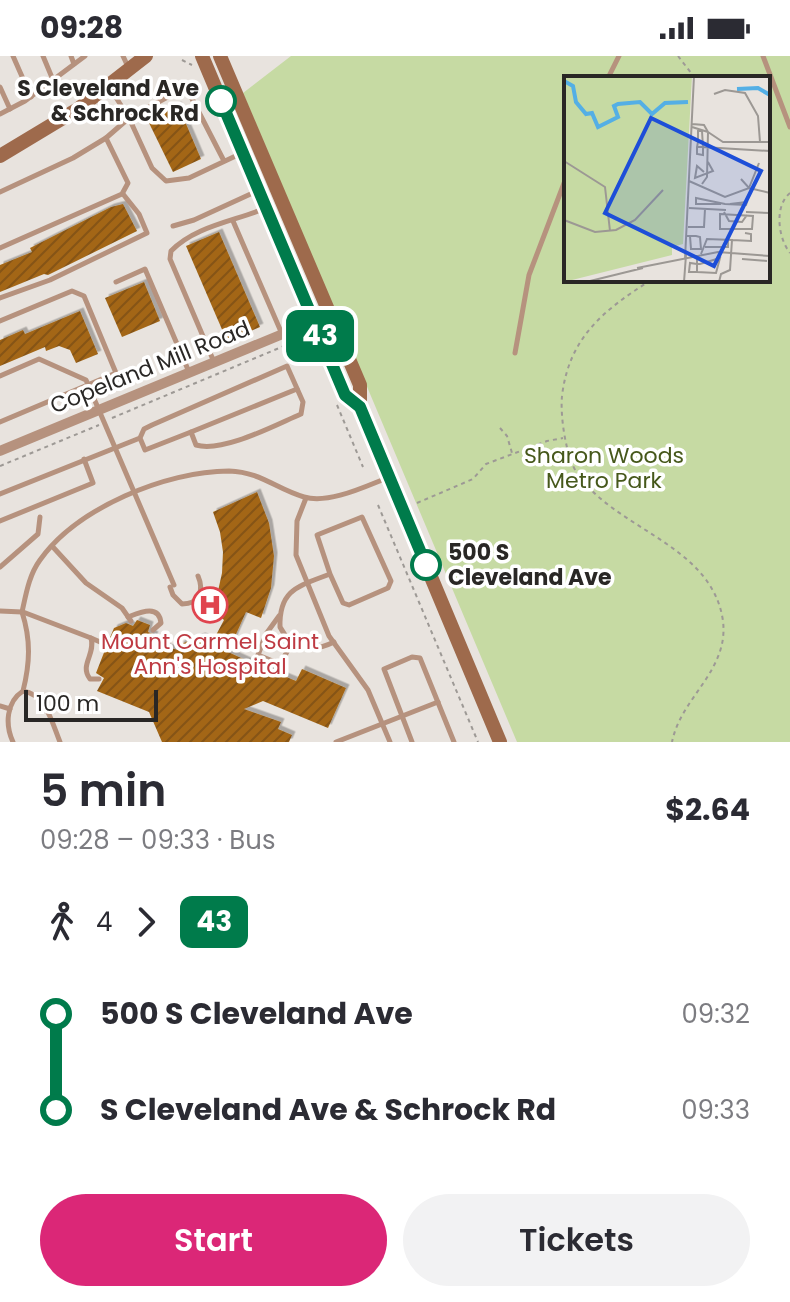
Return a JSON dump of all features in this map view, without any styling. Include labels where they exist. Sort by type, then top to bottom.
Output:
[{"type":"main road","points":[[0,156],[39,134],[109,86],[126,63],[146,56]]},
{"type":"main road","points":[[202,56],[345,395],[360,407]]},
{"type":"main road","points":[[220,56],[360,385],[360,407],[500,742]]},
{"type":"street","name":"Copeland Mill Road","points":[[0,451],[314,321]]},
{"type":"lane","points":[[13,56],[31,97]]},
{"type":"lane","points":[[43,56],[53,80]]},
{"type":"lane","points":[[71,56],[74,64]]},
{"type":"lane","points":[[0,114],[31,97],[85,56]]},
{"type":"lane","points":[[609,76],[619,56]]},
{"type":"lane","points":[[763,56],[790,127]]},
{"type":"lane","points":[[109,86],[129,118],[152,168],[166,181],[189,178],[243,152]]},
{"type":"lane","points":[[0,87],[10,109]]},
{"type":"lane","points":[[0,192],[73,158],[106,138],[129,118],[186,87],[224,161]]},
{"type":"lane","points":[[0,248],[122,194],[128,183],[106,138]]},
{"type":"lane","points":[[515,353],[529,275],[564,183]]},
{"type":"lane","points":[[173,226],[194,220],[260,190]]},
{"type":"lane","points":[[0,298],[50,280],[147,233],[139,214],[122,194]]},
{"type":"lane","points":[[214,363],[170,259],[171,251],[209,227],[267,207]]},
{"type":"lane","points":[[233,221],[282,335]]},
{"type":"lane","points":[[116,282],[145,269],[189,373]]},
{"type":"lane","points":[[0,321],[72,291],[84,296],[116,373],[0,422]]},
{"type":"lane","points":[[0,376],[39,359],[86,380],[134,491],[173,595],[182,604],[194,602],[201,595],[198,576]]},
{"type":"lane","points":[[191,432],[196,445],[207,448],[249,436],[301,414],[303,402],[287,366],[152,425],[144,429],[140,438],[145,450],[297,389]]},
{"type":"lane","points":[[0,494],[140,438]]},
{"type":"lane","points":[[0,521],[93,483],[84,459]]},
{"type":"lane","points":[[23,691],[30,654],[22,612],[31,576],[52,546],[86,518],[134,491],[188,476],[228,471],[257,474],[306,498],[335,496],[389,477]]},
{"type":"lane","points":[[306,498],[297,521],[296,555],[334,642],[368,690],[390,742]]},
{"type":"lane","points":[[0,567],[38,534],[40,517]]},
{"type":"lane","points":[[362,517],[391,581],[388,588],[349,605],[343,603],[330,574],[317,535],[362,517]]},
{"type":"lane","points":[[52,546],[86,583],[122,608],[130,619],[147,611],[160,616],[161,623],[153,630]]},
{"type":"lane","points":[[330,574],[307,582],[285,597],[280,627],[292,643],[308,650],[334,642]]},
{"type":"lane","points":[[0,611],[22,612],[107,645]]},
{"type":"lane","points":[[255,664],[266,634],[280,616]]},
{"type":"lane","points":[[91,638],[93,651],[86,673],[90,679],[99,679]]},
{"type":"lane","points":[[277,673],[292,643]]},
{"type":"lane","points":[[258,655],[280,664]]},
{"type":"lane","points":[[412,742],[384,669],[412,657],[420,658],[454,742]]},
{"type":"lane","points":[[13,742],[8,720],[10,709],[17,694],[23,691],[34,694],[42,702],[60,742]]},
{"type":"lane","points":[[336,742],[438,702]]},
{"type":"lane","points":[[0,706],[10,709]]},
{"type":"path","points":[[678,56],[693,76]]},
{"type":"path","points":[[790,193],[783,199],[779,220],[790,253]]},
{"type":"path","points":[[648,282],[615,303],[589,329],[573,354],[564,381],[561,408],[565,438],[575,472],[594,493],[693,563],[714,592],[723,623],[720,649],[713,671],[686,705],[675,725],[672,742]]},
{"type":"path","points":[[0,466],[284,346],[297,345],[308,354],[316,355]]},
{"type":"path","points":[[500,428],[507,436],[512,454]]},
{"type":"path","points":[[417,503],[464,485],[486,464],[547,441],[565,438]]},
{"type":"path","points":[[378,505],[478,742]]},
{"type":"green space","name":"Sharon Woods Metro Park","points":[[291,56],[790,56],[790,742],[517,742],[243,93]]},
{"type":"building","points":[[178,105],[201,159],[173,172],[149,123]]},
{"type":"building","points":[[123,204],[137,231],[48,275],[0,292],[0,265],[32,252],[30,248],[111,207]]},
{"type":"building","points":[[219,232],[260,327],[227,341],[186,246]]},
{"type":"building","points":[[144,282],[160,321],[122,337],[105,298]]},
{"type":"building","points":[[80,311],[98,354],[76,363],[70,350],[59,346],[46,351],[45,347],[0,366],[0,340],[23,330],[25,334]]},
{"type":"building","points":[[257,492],[269,523],[274,556],[271,588],[261,618],[246,612],[228,652],[250,662],[250,667],[254,669],[260,666],[296,681],[302,669],[346,688],[328,728],[263,701],[244,709],[281,722],[278,729],[292,735],[289,742],[162,742],[149,712],[97,691],[104,678],[96,673],[105,650],[112,646],[109,640],[114,628],[126,623],[133,626],[137,620],[150,625],[148,632],[155,635],[149,646],[178,650],[181,644],[202,636],[209,640],[215,637],[224,620],[216,613],[225,604],[216,600],[223,552],[213,512]]},
{"type":"bus line","name":"43","points":[[221,101],[345,395],[360,407],[426,565]]},
{"type":"place","name":"S Cleveland Ave & Schrock Rd","points":[[221,101]]},
{"type":"place","name":"500 S Cleveland Ave","points":[[426,565]]},
{"type":"place","name":"Mount Carmel Saint Ann's Hospital","points":[[210,605]]}]
